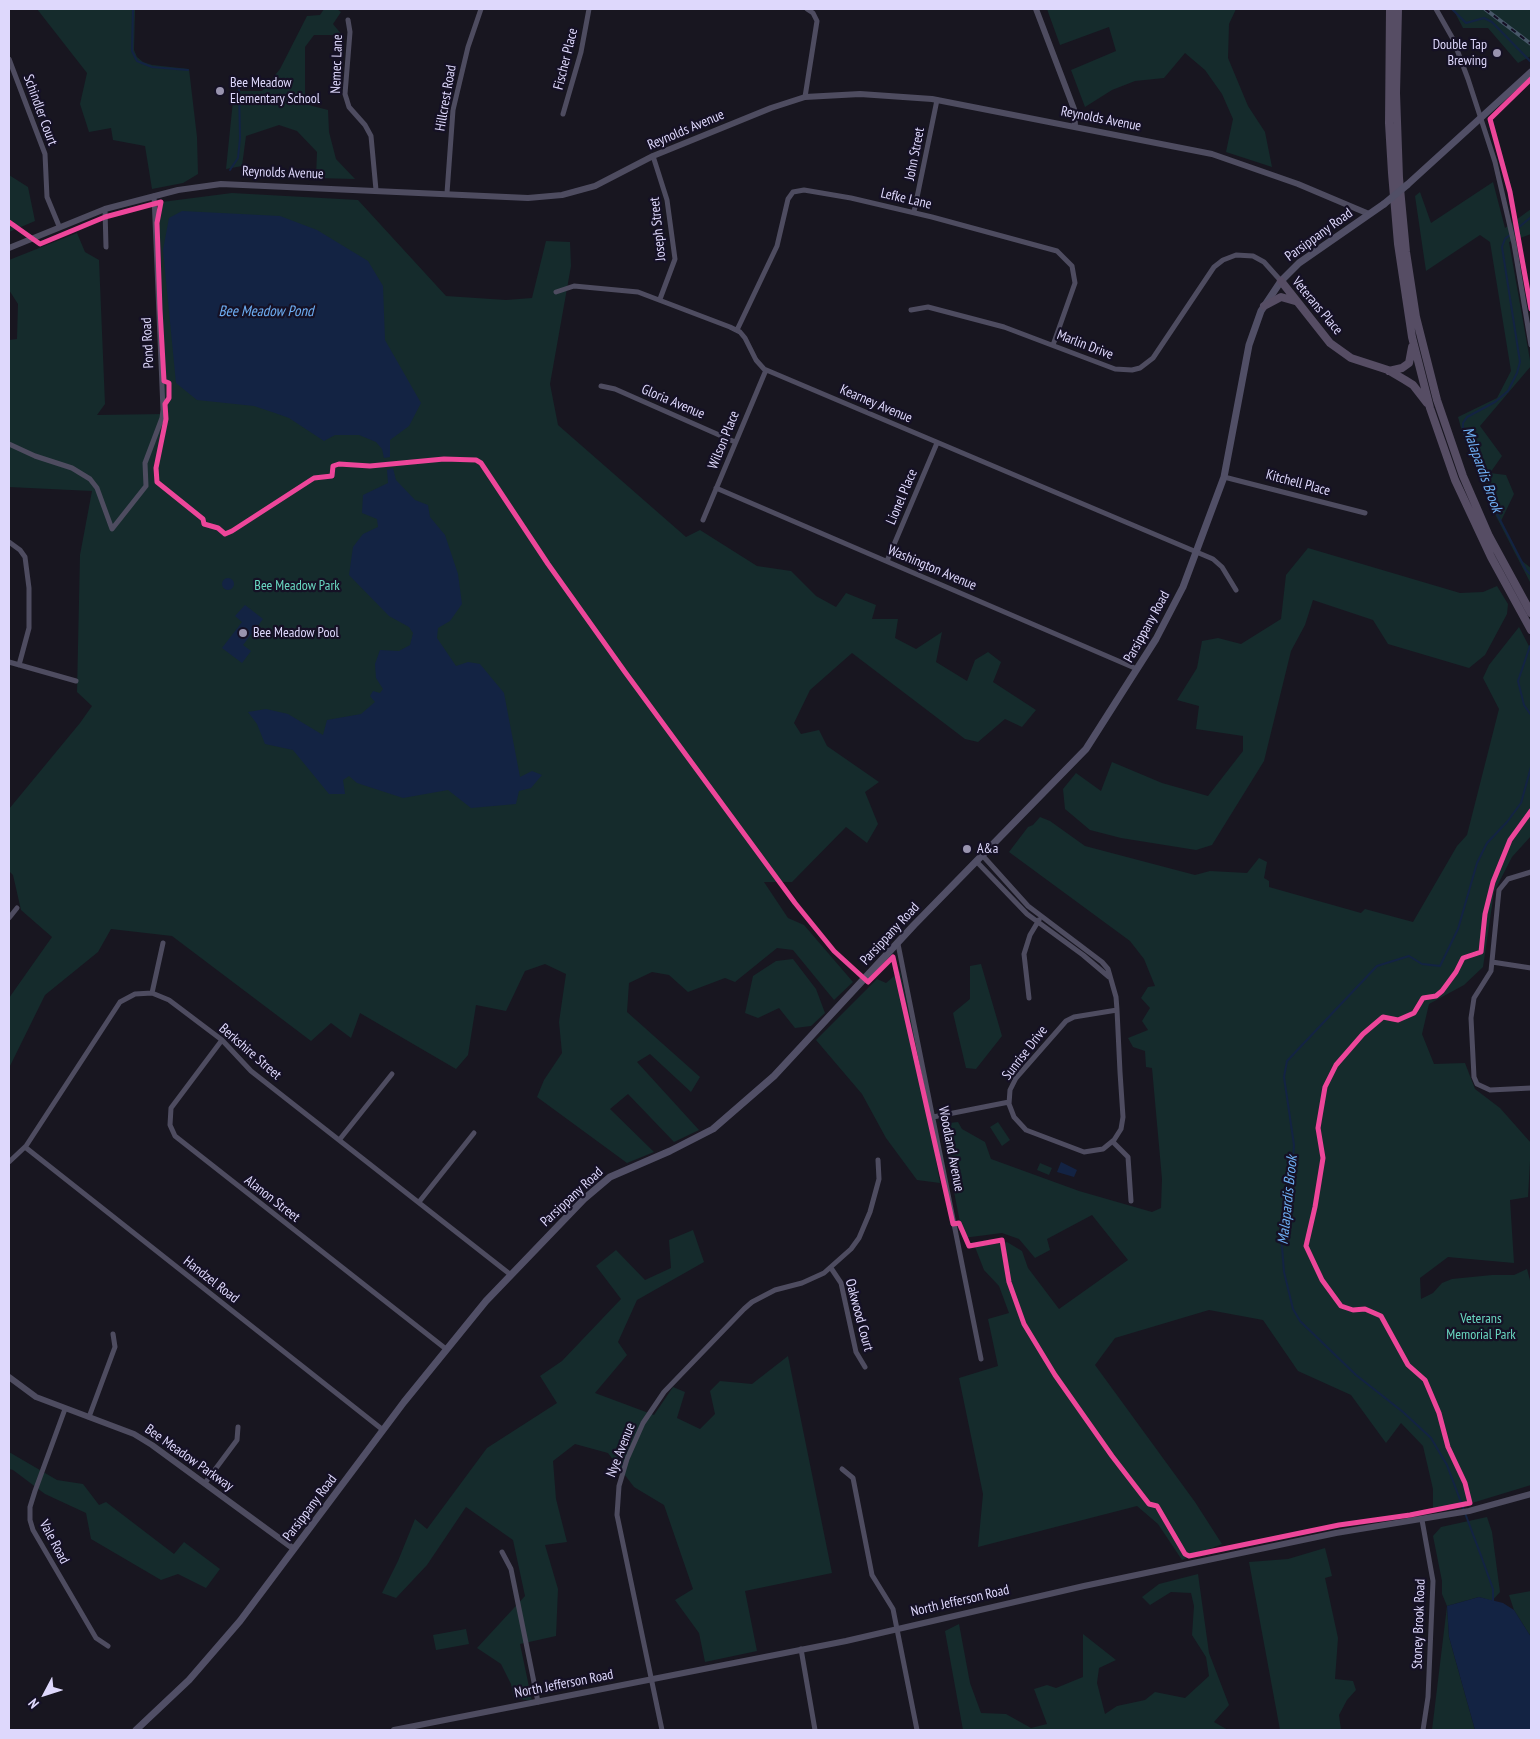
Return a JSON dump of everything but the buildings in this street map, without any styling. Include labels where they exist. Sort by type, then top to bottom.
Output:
[{"type":"main road","points":[[1390,9],[1389,123],[1392,173],[1398,244],[1412,337],[1430,408],[1468,510],[1531,630]]},
{"type":"main road","points":[[1398,9],[1396,93],[1399,178],[1406,252],[1416,317],[1437,400],[1462,476],[1489,536],[1531,612]]},
{"type":"main road","name":"Parsippany Road","points":[[136,1730],[190,1680],[240,1621],[446,1349],[511,1274],[584,1200],[610,1177],[699,1138],[729,1116],[774,1076],[1086,749],[1137,670],[1170,614],[1196,553],[1224,476],[1249,345],[1264,306],[1281,281],[1299,263],[1384,204],[1407,185],[1529,73]]},
{"type":"main road","name":"Veterans Place","points":[[1281,281],[1322,334],[1340,351],[1363,363],[1389,371],[1413,385],[1430,408]]},
{"type":"main road","points":[[1264,306],[1281,297],[1296,301]]},
{"type":"main road","points":[[1389,371],[1402,368],[1409,363],[1412,337]]},
{"type":"street","name":"Hillcrest Road","points":[[448,193],[453,110],[468,47],[481,9]]},
{"type":"street","name":"Fischer Place","points":[[563,114],[581,52],[589,9]]},
{"type":"street","points":[[805,97],[817,21],[813,13],[807,9]]},
{"type":"street","points":[[1036,9],[1074,109],[1075,126]]},
{"type":"street","points":[[1436,9],[1453,39],[1481,117],[1510,222],[1531,345]]},
{"type":"street","name":"Nemec Lane","points":[[348,20],[350,32],[346,94],[349,107],[371,136],[376,190]]},
{"type":"street","name":"Schindler Court","points":[[9,59],[45,154],[47,197],[59,226]]},
{"type":"street","name":"Reynolds Avenue","points":[[9,248],[105,208],[154,196],[222,184],[528,198],[562,195],[595,186],[653,156],[771,108],[805,97],[860,94],[937,100],[1212,154],[1306,187],[1369,214]]},
{"type":"street","name":"John Street","points":[[914,212],[937,100]]},
{"type":"street","name":"Joseph Street","points":[[653,156],[667,200],[675,259],[660,299]]},
{"type":"street","name":"Lefke Lane","points":[[737,330],[777,246],[788,199],[793,192],[804,190],[914,212],[1050,247],[1064,256],[1073,270],[1076,282],[1053,345]]},
{"type":"street","name":"Pond Road","points":[[9,444],[35,456],[72,468],[90,480],[97,488],[112,529],[146,486],[145,463],[162,418],[163,410],[154,196]]},
{"type":"street","points":[[105,208],[106,246]]},
{"type":"street","name":"Marlin Drive","points":[[911,310],[928,307],[1004,327],[1123,370],[1140,368],[1157,353],[1214,267],[1223,260],[1236,255],[1253,256],[1264,262],[1281,281]]},
{"type":"street","points":[[556,292],[574,286],[608,288],[638,292],[660,299],[737,330],[745,338],[758,363],[766,370]]},
{"type":"street","name":"Wilson Place","points":[[703,520],[766,370]]},
{"type":"street","name":"Kearney Avenue","points":[[766,370],[1213,560],[1222,566],[1236,590]]},
{"type":"street","name":"Gloria Avenue","points":[[601,386],[615,390],[735,442]]},
{"type":"street","name":"Lionel Place","points":[[888,561],[937,442]]},
{"type":"street","name":"Kitchell Place","points":[[1224,476],[1365,513]]},
{"type":"street","name":"Washington Avenue","points":[[716,488],[1137,670]]},
{"type":"street","points":[[9,542],[20,550],[25,557],[30,599],[29,628],[19,665]]},
{"type":"street","points":[[9,662],[76,681]]},
{"type":"street","points":[[983,856],[1022,900],[1087,949],[1108,969],[1114,988],[1117,1010],[1123,1117],[1121,1129],[1113,1142],[1128,1157],[1131,1201]]},
{"type":"street","points":[[977,862],[1019,907],[1083,954],[1110,977]]},
{"type":"street","points":[[1531,872],[1508,879],[1500,890],[1491,971],[1472,1005],[1474,1077],[1480,1086],[1490,1090],[1531,1088]]},
{"type":"street","points":[[9,918],[17,908]]},
{"type":"street","points":[[1029,998],[1024,954],[1026,945],[1042,916]]},
{"type":"street","points":[[9,1162],[25,1147],[117,1006],[131,995],[152,993],[162,943]]},
{"type":"street","name":"Woodland Avenue","points":[[898,944],[981,1358]]},
{"type":"street","points":[[1083,954],[1087,949]]},
{"type":"street","points":[[1492,962],[1531,968]]},
{"type":"street","name":"Berkshire Street","points":[[152,993],[169,1000],[222,1040],[251,1070],[511,1274]]},
{"type":"street","name":"Sunrise Drive","points":[[1113,1142],[1097,1151],[1078,1152],[1026,1130],[1014,1118],[1009,1102],[1010,1090],[1016,1078],[1060,1026],[1074,1017],[1117,1010]]},
{"type":"street","name":"Alanon Street","points":[[222,1040],[171,1108],[170,1124],[175,1136],[446,1349]]},
{"type":"street","points":[[340,1139],[392,1074]]},
{"type":"street","points":[[934,1117],[1009,1102]]},
{"type":"street","points":[[419,1202],[474,1133]]},
{"type":"street","name":"Handzel Road","points":[[25,1147],[384,1430]]},
{"type":"street","name":"Nye Avenue","points":[[662,1730],[650,1680],[617,1515],[619,1486],[627,1459],[643,1423],[664,1392],[748,1305],[775,1290],[815,1278],[831,1268],[851,1249],[866,1225],[879,1179],[878,1160]]},
{"type":"street","name":"Oakwood Court","points":[[831,1268],[841,1283],[856,1352],[865,1367]]},
{"type":"street","points":[[88,1417],[115,1347],[113,1334]]},
{"type":"street","name":"Bee Meadow Parkway","points":[[9,1377],[36,1397],[134,1434],[205,1483],[294,1549]]},
{"type":"street","name":"Vale Road","points":[[65,1409],[35,1491],[30,1507],[30,1520],[33,1530],[96,1638],[108,1646]]},
{"type":"street","points":[[205,1483],[237,1440],[238,1427]]},
{"type":"street","points":[[842,1469],[853,1478],[872,1576],[893,1609],[917,1730]]},
{"type":"street","name":"North Jefferson Road","points":[[394,1730],[801,1650],[1330,1534],[1469,1511],[1531,1494]]},
{"type":"street","name":"Stoney Brook Road","points":[[1422,1520],[1433,1581],[1428,1697],[1423,1730]]},
{"type":"street","points":[[502,1552],[511,1569],[538,1702]]},
{"type":"street","points":[[801,1650],[816,1730]]},
{"type":"green space","points":[[37,9],[135,9],[134,50],[137,57],[143,62],[152,65],[189,69],[197,137],[198,174],[183,183],[152,189],[145,146],[113,140],[111,128],[89,132],[80,104],[87,73]]},
{"type":"green space","points":[[324,9],[337,9],[341,12],[333,24],[342,35],[314,35],[305,47],[305,104],[328,110],[329,132],[336,159],[355,179],[316,178],[317,152],[297,131],[279,125],[246,136],[242,166],[226,169],[234,91],[262,91],[280,69],[307,16],[320,15]]},
{"type":"green space","points":[[1047,9],[1236,9],[1229,24],[1228,58],[1248,106],[1265,132],[1272,167],[1226,152],[1233,119],[1222,94],[1205,70],[1185,53],[1164,78],[1135,81],[1112,90],[1085,107],[1071,70],[1116,51],[1109,27],[1060,45]]},
{"type":"green space","points":[[1453,9],[1531,9],[1531,56],[1518,63],[1488,28],[1463,28]]},
{"type":"green space","points":[[9,175],[28,187],[35,221],[9,232]]},
{"type":"green space","points":[[1493,182],[1505,228],[1531,209],[1531,234],[1509,242],[1531,366],[1480,426],[1502,456],[1490,473],[1506,475],[1514,494],[1501,521],[1522,561],[1531,568],[1531,584],[1496,516],[1465,442],[1458,417],[1497,398],[1511,371],[1490,242],[1480,235],[1426,271],[1415,196],[1420,192],[1431,223]]},
{"type":"green space","name":"Bee Meadow Park","points":[[232,193],[358,200],[446,296],[506,300],[532,298],[546,241],[570,242],[571,266],[550,384],[558,425],[686,537],[700,530],[757,566],[791,571],[816,596],[836,607],[846,593],[876,605],[872,619],[898,619],[895,638],[916,649],[942,632],[936,662],[967,681],[975,660],[988,652],[1001,662],[993,682],[1036,710],[1022,727],[1005,719],[978,742],[965,739],[852,653],[810,690],[794,723],[801,734],[819,730],[827,746],[879,782],[865,792],[878,824],[867,843],[846,827],[792,882],[764,882],[788,918],[804,925],[853,982],[834,1000],[793,950],[777,948],[735,982],[725,978],[688,992],[669,975],[652,972],[629,983],[627,1012],[700,1077],[691,1092],[650,1054],[637,1062],[699,1130],[674,1142],[628,1094],[610,1109],[654,1152],[627,1163],[537,1097],[544,1080],[562,1053],[559,1022],[566,974],[545,964],[525,971],[506,1011],[476,1005],[468,1055],[456,1069],[360,1013],[351,1038],[331,1023],[311,1041],[172,936],[111,929],[98,952],[45,995],[9,1068],[9,998],[52,937],[21,910],[13,875],[9,871],[9,809],[92,706],[77,692],[80,555],[92,491],[9,487],[9,340],[17,339],[18,304],[9,290],[9,260],[77,233],[85,252],[99,260],[105,404],[97,415],[165,414],[157,224],[162,202]]},
{"type":"green space","points":[[1308,548],[1460,593],[1483,592],[1497,586],[1508,604],[1507,614],[1485,655],[1469,668],[1388,644],[1373,620],[1313,600],[1305,625],[1291,651],[1264,761],[1212,845],[1196,850],[1121,838],[1090,830],[1065,809],[1063,789],[1076,773],[1101,791],[1112,762],[1162,783],[1208,796],[1243,751],[1243,736],[1196,729],[1199,706],[1177,700],[1197,668],[1202,641],[1218,638],[1241,644],[1281,619],[1286,575]]},
{"type":"green space","name":"Veterans Memorial Park","points":[[1519,627],[1531,650],[1531,836],[1512,857],[1494,892],[1483,967],[1464,985],[1429,1004],[1422,1034],[1434,1064],[1465,1063],[1475,1089],[1500,1108],[1531,1143],[1528,1197],[1510,1200],[1514,1263],[1448,1257],[1420,1278],[1421,1299],[1433,1293],[1442,1283],[1452,1279],[1514,1275],[1527,1269],[1531,1284],[1531,1485],[1472,1503],[1433,1508],[1433,1489],[1423,1446],[1401,1423],[1386,1443],[1351,1395],[1298,1371],[1263,1320],[1209,1310],[1115,1338],[1095,1365],[1195,1502],[1222,1544],[1182,1560],[1158,1524],[1137,1506],[978,1547],[983,1494],[959,1378],[998,1366],[988,1319],[1009,1313],[999,1286],[984,1270],[975,1247],[1007,1242],[1022,1251],[1028,1268],[1059,1309],[1128,1260],[1092,1215],[1047,1239],[1050,1250],[1035,1258],[1019,1239],[1002,1233],[963,1238],[941,1124],[958,1122],[962,1129],[985,1142],[991,1159],[1079,1191],[1152,1212],[1161,1208],[1162,1179],[1152,1068],[1146,1067],[1145,1051],[1133,1047],[1128,1038],[1148,1030],[1142,1021],[1150,1008],[1141,998],[1148,987],[1155,986],[1144,959],[1130,941],[1009,852],[1028,827],[1033,825],[1040,817],[1050,821],[1085,846],[1195,875],[1210,871],[1247,873],[1259,858],[1267,862],[1264,878],[1269,881],[1269,887],[1361,913],[1365,909],[1413,922],[1457,846],[1467,835],[1499,709],[1483,678],[1489,665]]},
{"type":"green space","points":[[793,959],[816,989],[825,1013],[811,1026],[795,1028],[779,1008],[758,1018],[745,1013],[753,976],[776,961]]},
{"type":"green space","points":[[981,964],[1002,1036],[976,1069],[966,1068],[953,1013],[970,999],[970,966]]},
{"type":"green space","points":[[900,971],[914,1035],[940,1183],[917,1180],[886,1138],[862,1094],[816,1040],[877,979],[886,983]]},
{"type":"green space","points":[[998,1122],[1010,1140],[1002,1146],[990,1127]]},
{"type":"green space","points":[[1040,1163],[1052,1168],[1049,1175],[1037,1170]]},
{"type":"green space","points":[[693,1230],[704,1262],[637,1300],[618,1342],[627,1355],[595,1393],[654,1415],[673,1387],[685,1392],[677,1418],[700,1429],[715,1414],[710,1391],[720,1381],[752,1384],[788,1356],[832,1573],[745,1591],[757,1651],[705,1662],[699,1633],[675,1600],[693,1589],[664,1505],[634,1487],[608,1453],[575,1444],[553,1461],[556,1499],[567,1542],[545,1545],[558,1589],[556,1636],[520,1644],[532,1701],[514,1698],[511,1684],[501,1664],[477,1648],[525,1596],[513,1540],[466,1507],[427,1565],[396,1598],[382,1593],[398,1561],[415,1519],[427,1529],[487,1448],[557,1403],[540,1376],[562,1361],[621,1299],[596,1266],[616,1250],[645,1280],[671,1268],[669,1240]]},
{"type":"green space","points":[[9,1452],[57,1480],[83,1484],[99,1505],[106,1502],[174,1554],[184,1542],[220,1569],[206,1588],[178,1574],[161,1580],[91,1539],[86,1513],[45,1494],[9,1469]]},
{"type":"green space","points":[[1487,1517],[1492,1532],[1500,1592],[1492,1601],[1479,1597],[1447,1606],[1442,1594],[1442,1581],[1433,1536],[1441,1527]]},
{"type":"green space","points":[[1325,1548],[1332,1576],[1325,1578],[1338,1638],[1335,1679],[1353,1681],[1356,1690],[1347,1700],[1339,1715],[1341,1730],[1280,1730],[1249,1562],[1288,1559]]},
{"type":"green space","points":[[1198,1574],[1209,1653],[1229,1705],[1214,1722],[1228,1730],[963,1730],[945,1631],[959,1624],[970,1683],[981,1713],[1006,1714],[1031,1728],[1047,1724],[1034,1689],[1047,1685],[1056,1688],[1083,1677],[1083,1634],[1116,1660],[1099,1668],[1097,1683],[1105,1714],[1117,1706],[1145,1700],[1155,1692],[1185,1698],[1209,1676],[1206,1657],[1192,1635],[1194,1606],[1191,1593],[1171,1592],[1150,1605],[1142,1597],[1159,1584]]},
{"type":"green space","points":[[1531,1591],[1531,1637],[1514,1610],[1509,1595]]},
{"type":"green space","points":[[1447,1606],[1449,1637],[1475,1730],[1432,1730]]},
{"type":"green space","points":[[466,1629],[469,1644],[436,1650],[433,1635]]},
{"type":"water","name":"Bee Meadow Pond","points":[[182,211],[280,216],[317,230],[368,261],[383,286],[385,340],[421,403],[409,426],[390,440],[390,457],[384,458],[382,449],[376,442],[359,435],[335,435],[324,441],[289,418],[254,406],[197,400],[176,383],[163,250],[169,218]]},
{"type":"water","points":[[393,468],[396,480],[415,500],[428,505],[430,517],[445,535],[458,574],[462,604],[450,621],[438,628],[437,638],[456,666],[468,662],[480,664],[504,693],[520,777],[532,771],[542,775],[531,788],[519,791],[516,804],[471,808],[448,790],[403,798],[357,783],[349,776],[343,780],[345,794],[329,794],[293,750],[265,744],[257,724],[248,712],[266,709],[288,714],[323,735],[327,720],[361,714],[375,702],[370,696],[373,691],[380,693],[383,689],[376,678],[375,664],[380,650],[399,651],[410,645],[413,633],[409,627],[389,616],[349,575],[353,547],[363,534],[378,527],[377,519],[362,513],[363,495],[388,483],[387,470]]},
{"type":"water","points":[[228,578],[234,584],[228,590],[222,584]]},
{"type":"water","name":"Bee Meadow Pool","points":[[245,605],[263,619],[243,645],[251,651],[242,663],[222,648],[242,622],[235,616]]},
{"type":"water","points":[[1061,1162],[1077,1170],[1074,1177],[1057,1172]]},
{"type":"water","points":[[1479,1597],[1503,1603],[1514,1610],[1531,1637],[1531,1730],[1475,1730],[1449,1637],[1447,1606]]},
{"type":"waterway","points":[[133,9],[132,51],[137,61],[152,67],[188,70]]},
{"type":"waterway","name":"Malapardis Brook","points":[[1452,9],[1466,23],[1484,18],[1492,22],[1531,62]]},
{"type":"waterway","points":[[230,170],[238,158],[240,138],[239,86],[236,79],[231,76]]},
{"type":"waterway","name":"Malapardis Brook","points":[[1531,217],[1505,239],[1502,247],[1520,362],[1517,373],[1508,391],[1495,402],[1467,417],[1463,423],[1463,430],[1496,512],[1526,570],[1531,575]]},
{"type":"waterway","name":"Malapardis Brook","points":[[1530,646],[1518,681],[1524,705],[1531,715]]},
{"type":"waterway","name":"Malapardis Brook","points":[[1493,1603],[1493,1589],[1447,1465],[1431,1438],[1403,1412],[1356,1375],[1300,1321],[1293,1309],[1284,1272],[1281,1234],[1292,1173],[1294,1145],[1284,1077],[1287,1061],[1377,966],[1409,956],[1422,964],[1440,966],[1458,929],[1477,863],[1487,843],[1507,822],[1521,803],[1531,767]]},
{"type":"railway","points":[[1485,9],[1531,44]]},
{"type":"cycle path","points":[[1531,79],[1490,119],[1510,192],[1531,309]]},
{"type":"cycle path","points":[[9,222],[40,244],[105,217],[161,202],[157,223],[160,309],[164,381],[169,383],[169,398],[165,404],[166,419],[156,468],[157,482],[203,519],[204,524],[218,528],[225,534],[232,531],[314,478],[332,476],[333,466],[339,464],[370,466],[444,459],[476,460],[481,463],[548,564],[625,672],[795,903],[834,951],[868,982],[893,957],[953,1224],[959,1223],[969,1246],[1002,1240],[1009,1282],[1024,1324],[1055,1375],[1112,1456],[1149,1504],[1157,1506],[1185,1554],[1189,1556],[1339,1525],[1410,1515],[1470,1503],[1465,1483],[1448,1447],[1439,1413],[1425,1380],[1408,1365],[1381,1316],[1365,1309],[1353,1310],[1341,1306],[1322,1280],[1306,1246],[1323,1158],[1318,1128],[1325,1087],[1336,1065],[1363,1034],[1383,1017],[1398,1020],[1414,1013],[1423,998],[1436,996],[1442,991],[1456,972],[1463,958],[1481,952],[1485,914],[1493,882],[1510,840],[1531,811]]},
{"type":"place","name":"Double Tap Brewing","points":[[1497,53]]},
{"type":"place","name":"Bee Meadow Elementary School","points":[[220,91]]},
{"type":"place","name":"Bee Meadow Pool","points":[[243,633]]},
{"type":"place","name":"A&a","points":[[967,849]]}]
